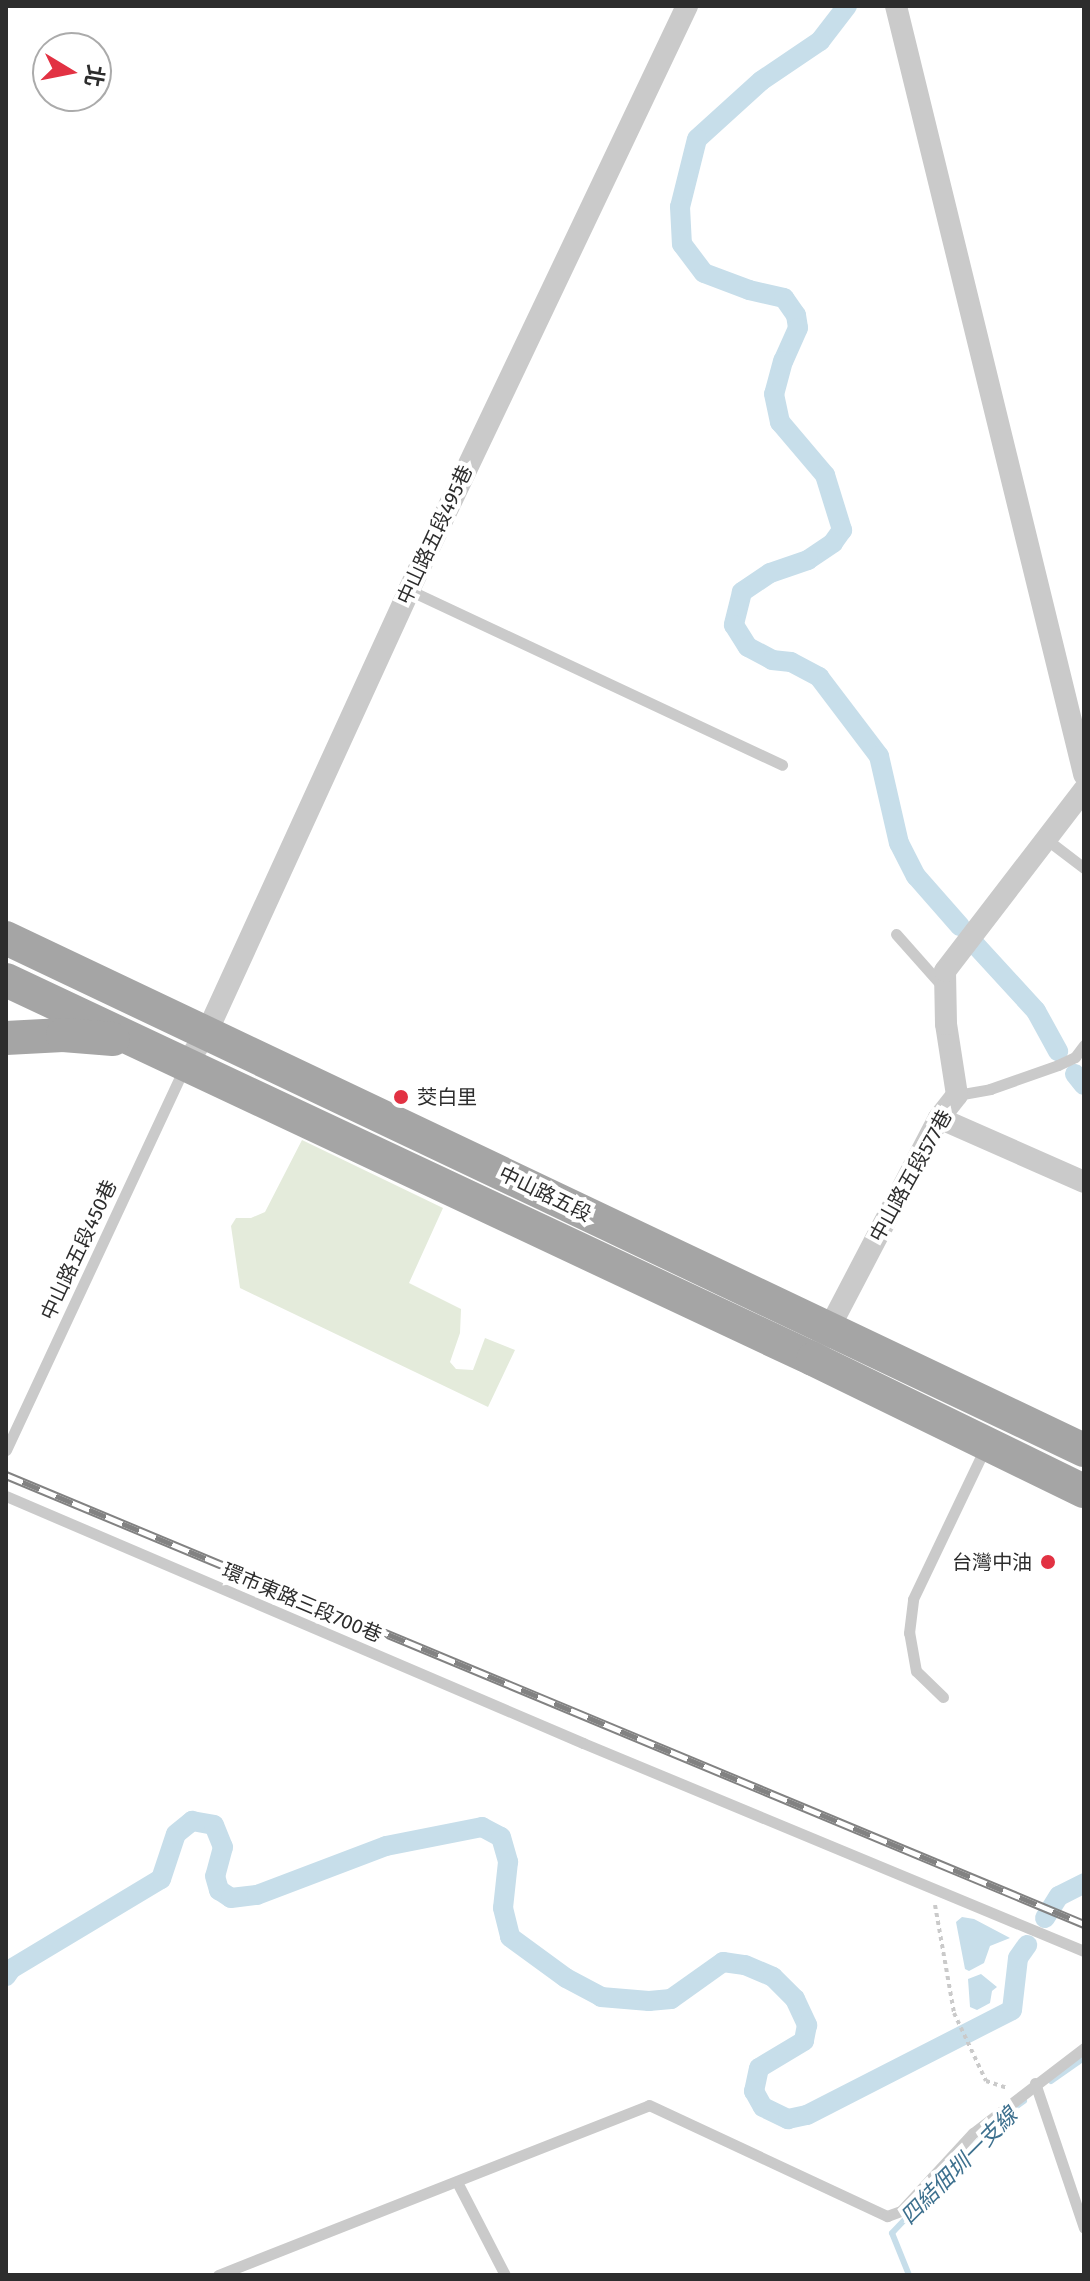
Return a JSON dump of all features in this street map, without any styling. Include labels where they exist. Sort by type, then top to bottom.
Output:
[{"type":"main road","name":"中山路五段","points":[[6,938],[1084,1450]]},
{"type":"main road","name":"中山路五段","points":[[6,980],[813,1359],[1084,1491]]},
{"type":"main road","points":[[6,1038],[63,1035],[136,1041]]},
{"type":"street","name":"中山路五段495巷","points":[[185,1066],[207,1032],[409,590],[687,6]]},
{"type":"street","points":[[896,6],[1084,774]]},
{"type":"street","name":"中山路五段577巷","points":[[813,1359],[939,1118],[957,1095],[944,989],[945,971],[1084,790]]},
{"type":"street","points":[[939,1118],[1084,1182]]},
{"type":"lane","points":[[409,590],[782,765]]},
{"type":"lane","points":[[1046,839],[1084,868]]},
{"type":"lane","points":[[896,934],[944,989]]},
{"type":"lane","points":[[957,1095],[990,1089],[1058,1065],[1075,1057],[1084,1045]]},
{"type":"lane","name":"中山路五段450巷","points":[[6,1450],[185,1066]]},
{"type":"lane","points":[[943,1697],[916,1671],[909,1633],[913,1599],[987,1445]]},
{"type":"lane","name":"環市東路三段700巷","points":[[6,1496],[583,1743],[1084,1951]]},
{"type":"lane","points":[[218,2275],[649,2105],[661,2107],[887,2216],[901,2211],[973,2133],[1084,2048]]},
{"type":"lane","points":[[1035,2083],[1084,2228]]},
{"type":"lane","points":[[457,2182],[505,2275]]},
{"type":"path","points":[[932,1890],[954,2013],[986,2081],[1022,2094]]},
{"type":"green space","points":[[302,1140],[443,1208],[409,1283],[461,1309],[460,1333],[450,1362],[456,1369],[473,1370],[485,1338],[515,1350],[488,1407],[240,1288],[231,1226],[236,1218],[251,1218],[265,1212]]},
{"type":"water","points":[[962,1917],[974,1919],[1010,1938],[990,1946],[984,1963],[969,1971],[965,1969],[956,1922]]},
{"type":"water","points":[[981,1974],[997,1987],[992,1991],[990,2003],[977,2010],[970,2007],[968,1979]]},
{"type":"waterway","points":[[847,6],[820,41],[761,81],[697,139],[680,207],[682,244],[704,273],[749,290],[784,298],[796,315],[798,328],[783,361],[774,394],[780,422],[825,475],[842,530],[833,543],[808,560],[770,573],[742,592],[734,625],[748,647],[772,660],[791,662],[819,677],[879,756],[899,843],[916,876],[960,926]]},
{"type":"waterway","points":[[971,940],[1036,1011],[1058,1051]]},
{"type":"waterway","points":[[1075,1074],[1084,1085]]},
{"type":"waterway","points":[[6,1976],[11,1969],[161,1879],[176,1834],[192,1821],[214,1825],[223,1847],[215,1876],[219,1890],[231,1898],[257,1895],[386,1846],[482,1827],[501,1837],[508,1862],[503,1908],[510,1937],[566,1978],[601,1997],[649,2001],[671,1999],[723,1962],[745,1965],[773,1977],[795,1999],[807,2025],[804,2041],[759,2068],[754,2091],[763,2107],[788,2119],[807,2115],[1012,2010],[1018,1958],[1027,1945]]},
{"type":"waterway","points":[[1045,1918],[1059,1896],[1084,1883]]},
{"type":"waterway","name":"四結佃圳一支線","points":[[1051,2081],[1084,2058]]},
{"type":"waterway","name":"四結佃圳一支線","points":[[909,2275],[892,2233],[1003,2116],[1024,2101]]},
{"type":"railway","points":[[6,1475],[1084,1924]]},
{"type":"place","name":"茭白里","points":[[401,1097]]},
{"type":"place","name":"台灣中油","points":[[1048,1562]]}]
